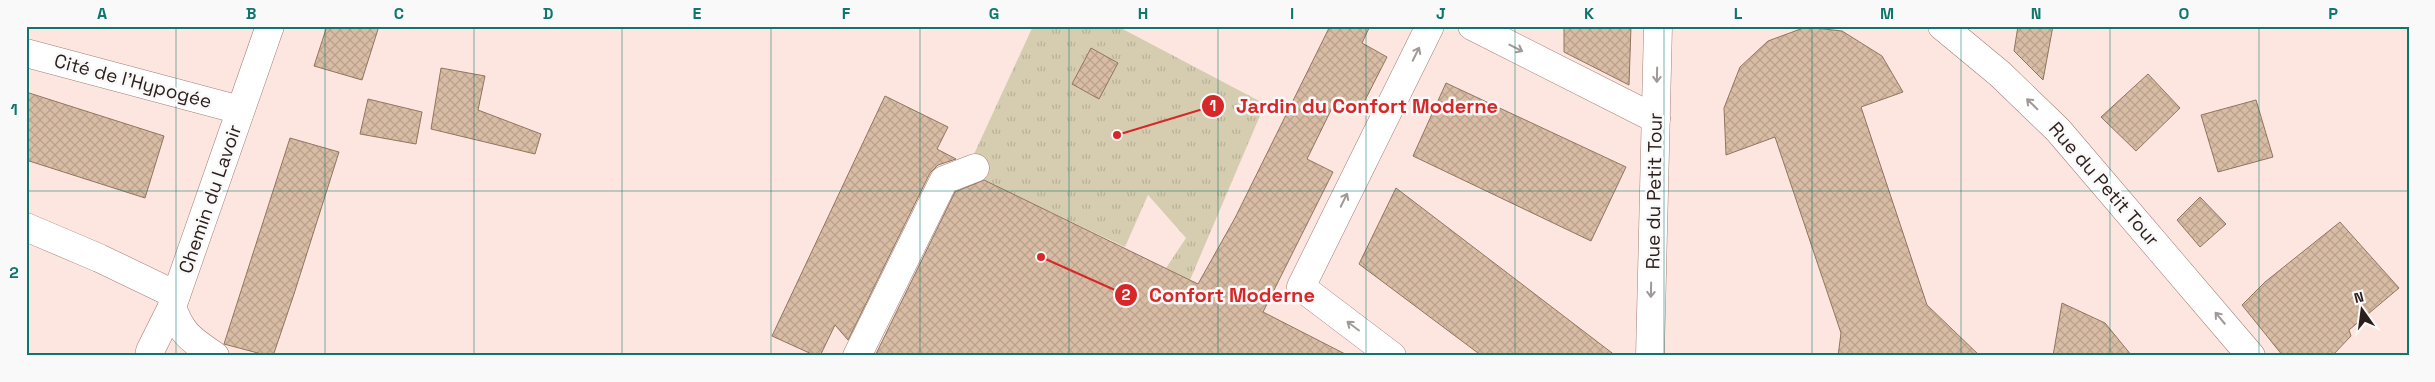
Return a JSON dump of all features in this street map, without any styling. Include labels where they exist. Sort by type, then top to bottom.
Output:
[{"type":"street","name":"Chemin du Lavoir","points":[[150,351],[174,301],[270,26]]},
{"type":"street","points":[[1392,356],[1301,287],[1430,26]]},
{"type":"street","points":[[1472,26],[1656,119]]},
{"type":"street","name":"Rue du Petit Tour","points":[[1650,356],[1658,26]]},
{"type":"street","name":"Rue du Petit Tour","points":[[1942,26],[2000,74],[2058,130],[2251,356]]},
{"type":"street","name":"Cité de l'Hypogée","points":[[26,53],[240,110]]},
{"type":"street","points":[[857,356],[944,180],[975,168]]},
{"type":"street","points":[[26,227],[99,258],[174,301],[178,325],[188,338],[215,356]]},
{"type":"green space","points":[[1033,26],[1117,26],[1265,104],[1190,280],[1166,268],[1186,238],[1148,195],[1125,247],[976,177],[969,165]]},
{"type":"building","points":[[327,26],[379,26],[362,80],[314,66]]},
{"type":"building","points":[[1330,26],[1370,26],[1362,43],[1387,57],[1358,114],[1335,102],[1307,159],[1333,172],[1263,312],[1349,356],[875,356],[955,192],[984,180],[1198,284],[1235,218]]},
{"type":"building","points":[[1564,26],[1631,26],[1629,85],[1564,52]]},
{"type":"building","points":[[2018,26],[2053,26],[2043,80],[2014,51]]},
{"type":"building","points":[[1806,27],[1842,31],[1882,56],[1903,92],[1861,107],[1927,305],[1980,356],[1838,356],[1841,333],[1775,137],[1726,155],[1724,108],[1740,67],[1768,41]]},
{"type":"building","points":[[1091,48],[1118,63],[1099,99],[1072,84]]},
{"type":"building","points":[[441,68],[485,76],[478,110],[541,134],[535,154],[431,129]]},
{"type":"building","points":[[2148,74],[2180,108],[2136,151],[2101,117]]},
{"type":"building","points":[[1446,83],[1626,167],[1591,241],[1413,156]]},
{"type":"building","points":[[26,92],[164,136],[145,198],[26,160]]},
{"type":"building","points":[[885,96],[948,127],[937,149],[956,159],[938,165],[930,173],[848,340],[835,325],[820,356],[816,356],[772,336]]},
{"type":"building","points":[[368,99],[422,112],[416,144],[360,134]]},
{"type":"building","points":[[2256,100],[2273,157],[2218,172],[2201,115]]},
{"type":"building","points":[[290,138],[339,152],[273,356],[269,356],[224,344]]},
{"type":"building","points":[[1396,188],[1616,356],[1482,356],[1359,264]]},
{"type":"building","points":[[2200,197],[2226,224],[2200,247],[2177,220]]},
{"type":"building","points":[[2340,222],[2399,288],[2349,330],[2351,336],[2332,356],[2283,356],[2242,305],[2265,282]]},
{"type":"building","points":[[2062,303],[2105,323],[2132,356],[2053,356]]},
{"type":"place","name":"Jardin du Confort Moderne","points":[[1117,135]]},
{"type":"place","name":"Confort Moderne","points":[[1041,257]]}]
